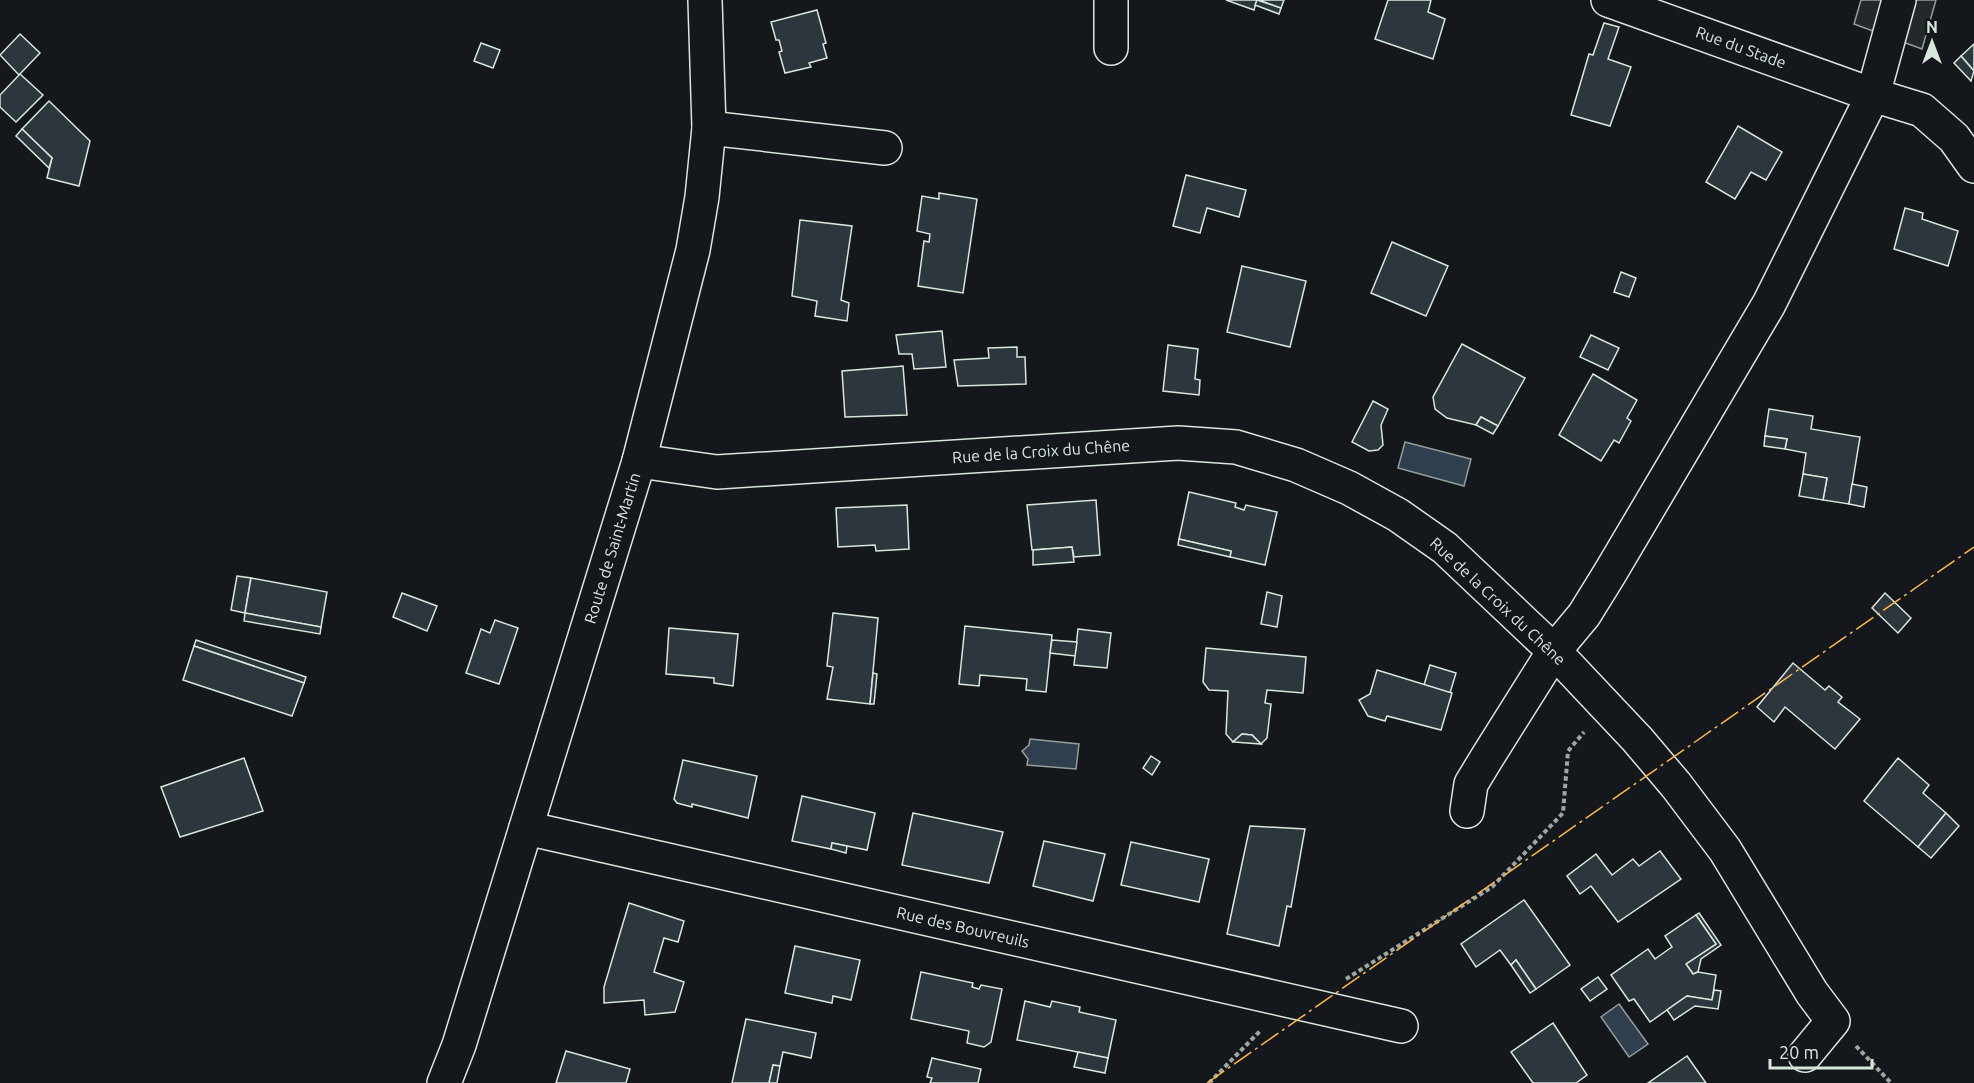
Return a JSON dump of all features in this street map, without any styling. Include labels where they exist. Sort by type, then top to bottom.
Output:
[{"type":"street","name":"Route de Saint-Martin","points":[[444,1083],[459,1045],[639,461],[693,250],[702,197],[709,128],[705,0]]},
{"type":"street","points":[[1111,0],[1111,48]]},
{"type":"street","name":"Rue du Stade","points":[[1608,0],[1873,95],[1922,110],[1954,138],[1974,166]]},
{"type":"street","points":[[1467,811],[1472,784],[1554,651],[1584,615],[1770,304],[1873,95],[1899,0]]},
{"type":"street","points":[[709,128],[885,148]]},
{"type":"street","name":"Rue de la Croix du Chêne","points":[[639,461],[717,472],[1178,443],[1236,447],[1296,465],[1349,488],[1398,515],[1445,548],[1554,651],[1607,706],[1676,785],[1725,850],[1793,963],[1833,1021]]},
{"type":"street","name":"Rue des Bouvreuils","points":[[526,828],[1401,1026]]},
{"type":"street","points":[[1805,1055],[1833,1021]]},
{"type":"path","points":[[1305,1004],[1492,887],[1563,813],[1568,751],[1607,706]]},
{"type":"path","points":[[1209,1083],[1263,1028],[1269,996]]},
{"type":"path","points":[[1833,1021],[1892,1083]]},
{"type":"shaded area","points":[[1861,0],[1936,0],[1922,49],[1854,24]]},
{"type":"water","points":[[1405,442],[1471,459],[1464,486],[1398,468]]},
{"type":"water","points":[[1030,739],[1079,744],[1076,769],[1027,765],[1028,759],[1022,751],[1029,745]]},
{"type":"water","points":[[1619,1004],[1648,1044],[1629,1057],[1601,1017]]},
{"type":"building","points":[[1226,0],[1257,0],[1254,10]]},
{"type":"building","points":[[1257,0],[1281,8],[1279,14],[1255,5]]},
{"type":"building","points":[[1259,0],[1284,0],[1281,8]]},
{"type":"building","points":[[1388,0],[1431,0],[1428,12],[1445,19],[1433,59],[1375,39]]},
{"type":"building","points":[[817,10],[826,43],[823,44],[827,58],[809,63],[811,67],[785,73],[779,52],[782,51],[779,40],[776,40],[771,22]]},
{"type":"building","points":[[1604,23],[1619,27],[1608,59],[1631,67],[1610,126],[1571,115],[1589,54],[1593,55]]},
{"type":"building","points":[[20,34],[40,53],[19,75],[0,55]]},
{"type":"building","points":[[481,43],[500,50],[493,68],[474,61]]},
{"type":"building","points":[[1974,44],[1974,71],[1961,56]]},
{"type":"building","points":[[1961,56],[1974,71],[1971,81],[1954,63]]},
{"type":"building","points":[[20,74],[43,95],[16,122],[0,107],[0,95]]},
{"type":"building","points":[[49,101],[90,141],[79,186],[47,178],[52,158],[22,129]]},
{"type":"building","points":[[1738,126],[1782,152],[1766,180],[1751,172],[1735,199],[1706,182]]},
{"type":"building","points":[[22,129],[52,158],[49,168],[16,136]]},
{"type":"building","points":[[1186,175],[1246,190],[1239,217],[1207,208],[1200,233],[1173,226]]},
{"type":"building","points":[[939,193],[977,199],[963,293],[918,286],[924,241],[929,242],[930,234],[917,231],[922,196],[939,199]]},
{"type":"building","points":[[1905,208],[1923,213],[1922,219],[1958,231],[1948,266],[1894,249]]},
{"type":"building","points":[[800,220],[852,226],[841,300],[849,303],[847,321],[815,316],[817,301],[792,296]]},
{"type":"building","points":[[1392,242],[1448,266],[1426,316],[1371,293]]},
{"type":"building","points":[[1242,266],[1306,281],[1290,347],[1227,332]]},
{"type":"building","points":[[1621,272],[1636,278],[1629,297],[1614,292]]},
{"type":"building","points":[[942,331],[946,367],[914,369],[912,354],[899,354],[896,335]]},
{"type":"building","points":[[1591,335],[1619,348],[1608,370],[1580,357]]},
{"type":"building","points":[[1462,344],[1525,378],[1498,426],[1481,417],[1476,425],[1447,418],[1435,409],[1433,397]]},
{"type":"building","points":[[1168,345],[1198,349],[1195,379],[1200,380],[1199,395],[1163,391]]},
{"type":"building","points":[[1017,347],[1017,357],[1025,357],[1026,384],[958,386],[954,360],[989,358],[988,348]]},
{"type":"building","points":[[903,366],[907,415],[845,417],[842,371]]},
{"type":"building","points":[[1593,374],[1637,400],[1627,418],[1631,421],[1619,443],[1614,440],[1601,461],[1559,435]]},
{"type":"building","points":[[1373,401],[1388,409],[1381,425],[1383,445],[1378,450],[1369,451],[1352,442]]},
{"type":"building","points":[[1769,409],[1813,416],[1811,429],[1860,437],[1849,504],[1823,500],[1827,478],[1803,474],[1806,453],[1785,449],[1787,439],[1765,436]]},
{"type":"building","points":[[1481,417],[1498,426],[1493,434],[1476,425]]},
{"type":"building","points":[[1765,436],[1787,439],[1785,449],[1764,446]]},
{"type":"building","points":[[1803,474],[1827,478],[1823,500],[1799,496]]},
{"type":"building","points":[[1852,484],[1867,487],[1864,507],[1849,504]]},
{"type":"building","points":[[1189,492],[1236,503],[1235,507],[1244,510],[1246,505],[1277,512],[1265,565],[1230,557],[1231,551],[1179,539]]},
{"type":"building","points":[[1096,500],[1100,555],[1074,557],[1072,547],[1032,550],[1027,505]]},
{"type":"building","points":[[907,505],[909,549],[876,551],[875,545],[838,547],[836,508]]},
{"type":"building","points":[[1179,539],[1231,551],[1230,557],[1178,545]]},
{"type":"building","points":[[1072,547],[1074,562],[1033,565],[1033,550]]},
{"type":"building","points":[[237,576],[251,578],[245,613],[231,610]]},
{"type":"building","points":[[251,578],[327,592],[321,627],[245,613]]},
{"type":"building","points":[[1267,592],[1282,596],[1277,627],[1261,624]]},
{"type":"building","points":[[402,593],[437,606],[427,631],[393,617]]},
{"type":"building","points":[[1885,593],[1911,618],[1898,633],[1872,608]]},
{"type":"building","points":[[245,613],[321,627],[320,634],[244,621]]},
{"type":"building","points":[[833,613],[878,618],[870,704],[827,699],[833,667],[827,666]]},
{"type":"building","points":[[495,620],[518,628],[499,684],[466,673],[481,629],[490,633]]},
{"type":"building","points":[[965,626],[1052,635],[1046,692],[1026,690],[1027,679],[980,675],[979,686],[959,684]]},
{"type":"building","points":[[669,628],[738,634],[733,686],[714,683],[714,678],[666,674]]},
{"type":"building","points":[[1078,629],[1111,633],[1107,668],[1074,665]]},
{"type":"building","points":[[196,640],[306,677],[304,683],[194,646]]},
{"type":"building","points":[[1052,640],[1077,642],[1075,656],[1050,653]]},
{"type":"building","points":[[194,646],[304,683],[292,716],[183,680]]},
{"type":"building","points":[[1206,648],[1306,657],[1303,693],[1267,690],[1265,703],[1271,704],[1267,738],[1261,744],[1252,735],[1242,734],[1233,742],[1226,734],[1228,691],[1209,690],[1203,682]]},
{"type":"building","points":[[1793,663],[1825,690],[1829,686],[1842,697],[1838,702],[1860,719],[1835,749],[1785,707],[1774,722],[1757,707]]},
{"type":"building","points":[[1430,665],[1456,673],[1450,693],[1424,685]]},
{"type":"building","points":[[1377,670],[1452,693],[1441,730],[1387,716],[1385,721],[1368,716],[1359,700],[1370,694]]},
{"type":"building","points":[[873,673],[877,674],[874,704],[870,704]]},
{"type":"building","points":[[1242,734],[1252,735],[1261,744],[1233,742]]},
{"type":"building","points":[[1151,756],[1160,762],[1152,775],[1143,768]]},
{"type":"building","points":[[244,758],[263,811],[180,837],[161,787]]},
{"type":"building","points":[[1898,758],[1929,785],[1923,793],[1946,813],[1918,847],[1864,801]]},
{"type":"building","points":[[683,760],[757,776],[748,818],[692,804],[692,807],[677,803],[674,799]]},
{"type":"building","points":[[802,796],[875,813],[867,850],[832,843],[831,849],[792,841]]},
{"type":"building","points":[[913,813],[1003,832],[989,883],[902,865]]},
{"type":"building","points":[[1946,813],[1959,826],[1931,858],[1918,847]]},
{"type":"building","points":[[1250,826],[1305,829],[1291,907],[1287,906],[1279,946],[1227,934]]},
{"type":"building","points":[[1044,841],[1105,854],[1093,901],[1033,886]]},
{"type":"building","points":[[1131,842],[1209,859],[1199,902],[1121,885]]},
{"type":"building","points":[[832,843],[847,846],[846,853],[831,849]]},
{"type":"building","points":[[1660,851],[1681,879],[1618,922],[1591,886],[1580,894],[1567,876],[1596,854],[1612,875],[1633,859],[1639,866]]},
{"type":"building","points":[[1524,900],[1570,965],[1536,989],[1516,960],[1511,965],[1500,950],[1476,967],[1461,944]]},
{"type":"building","points":[[629,903],[684,921],[678,942],[664,938],[654,972],[684,982],[675,1012],[645,1015],[644,1000],[604,1003],[604,987]]},
{"type":"building","points":[[1699,913],[1721,945],[1701,959],[1698,972],[1693,974],[1686,964],[1716,944],[1696,915]]},
{"type":"building","points":[[1696,915],[1716,944],[1686,964],[1693,974],[1698,972],[1716,975],[1712,1000],[1687,996],[1650,1022],[1634,999],[1629,1001],[1611,975],[1648,949],[1655,959],[1672,947],[1665,936]]},
{"type":"building","points":[[795,946],[860,960],[851,1000],[833,996],[832,1003],[785,993]]},
{"type":"building","points":[[1516,960],[1536,989],[1530,993],[1511,965]]},
{"type":"building","points":[[921,972],[973,983],[972,987],[979,989],[981,985],[1002,989],[991,1042],[984,1047],[967,1043],[969,1031],[911,1019]]},
{"type":"building","points":[[1598,977],[1607,989],[1590,1001],[1581,989]]},
{"type":"building","points":[[1714,990],[1721,991],[1718,1009],[1695,1006],[1674,1020],[1667,1010],[1687,996],[1712,1000]]},
{"type":"building","points":[[1025,1001],[1050,1007],[1052,1001],[1080,1007],[1079,1012],[1116,1020],[1108,1058],[1017,1040]]},
{"type":"building","points":[[746,1019],[816,1033],[811,1058],[783,1052],[780,1066],[773,1065],[769,1083],[732,1083]]},
{"type":"building","points":[[1553,1023],[1587,1075],[1576,1083],[1533,1083],[1511,1052]]},
{"type":"building","points":[[566,1051],[630,1069],[626,1083],[556,1083]]},
{"type":"building","points":[[1078,1052],[1108,1058],[1105,1073],[1074,1067]]},
{"type":"building","points":[[1687,1056],[1706,1083],[1648,1083]]},
{"type":"building","points":[[932,1058],[981,1069],[978,1083],[930,1083],[932,1078],[927,1077]]},
{"type":"building","points":[[773,1065],[780,1066],[777,1083],[769,1083]]},
{"type":"power","points":[[1207,1083],[1974,547]]}]
